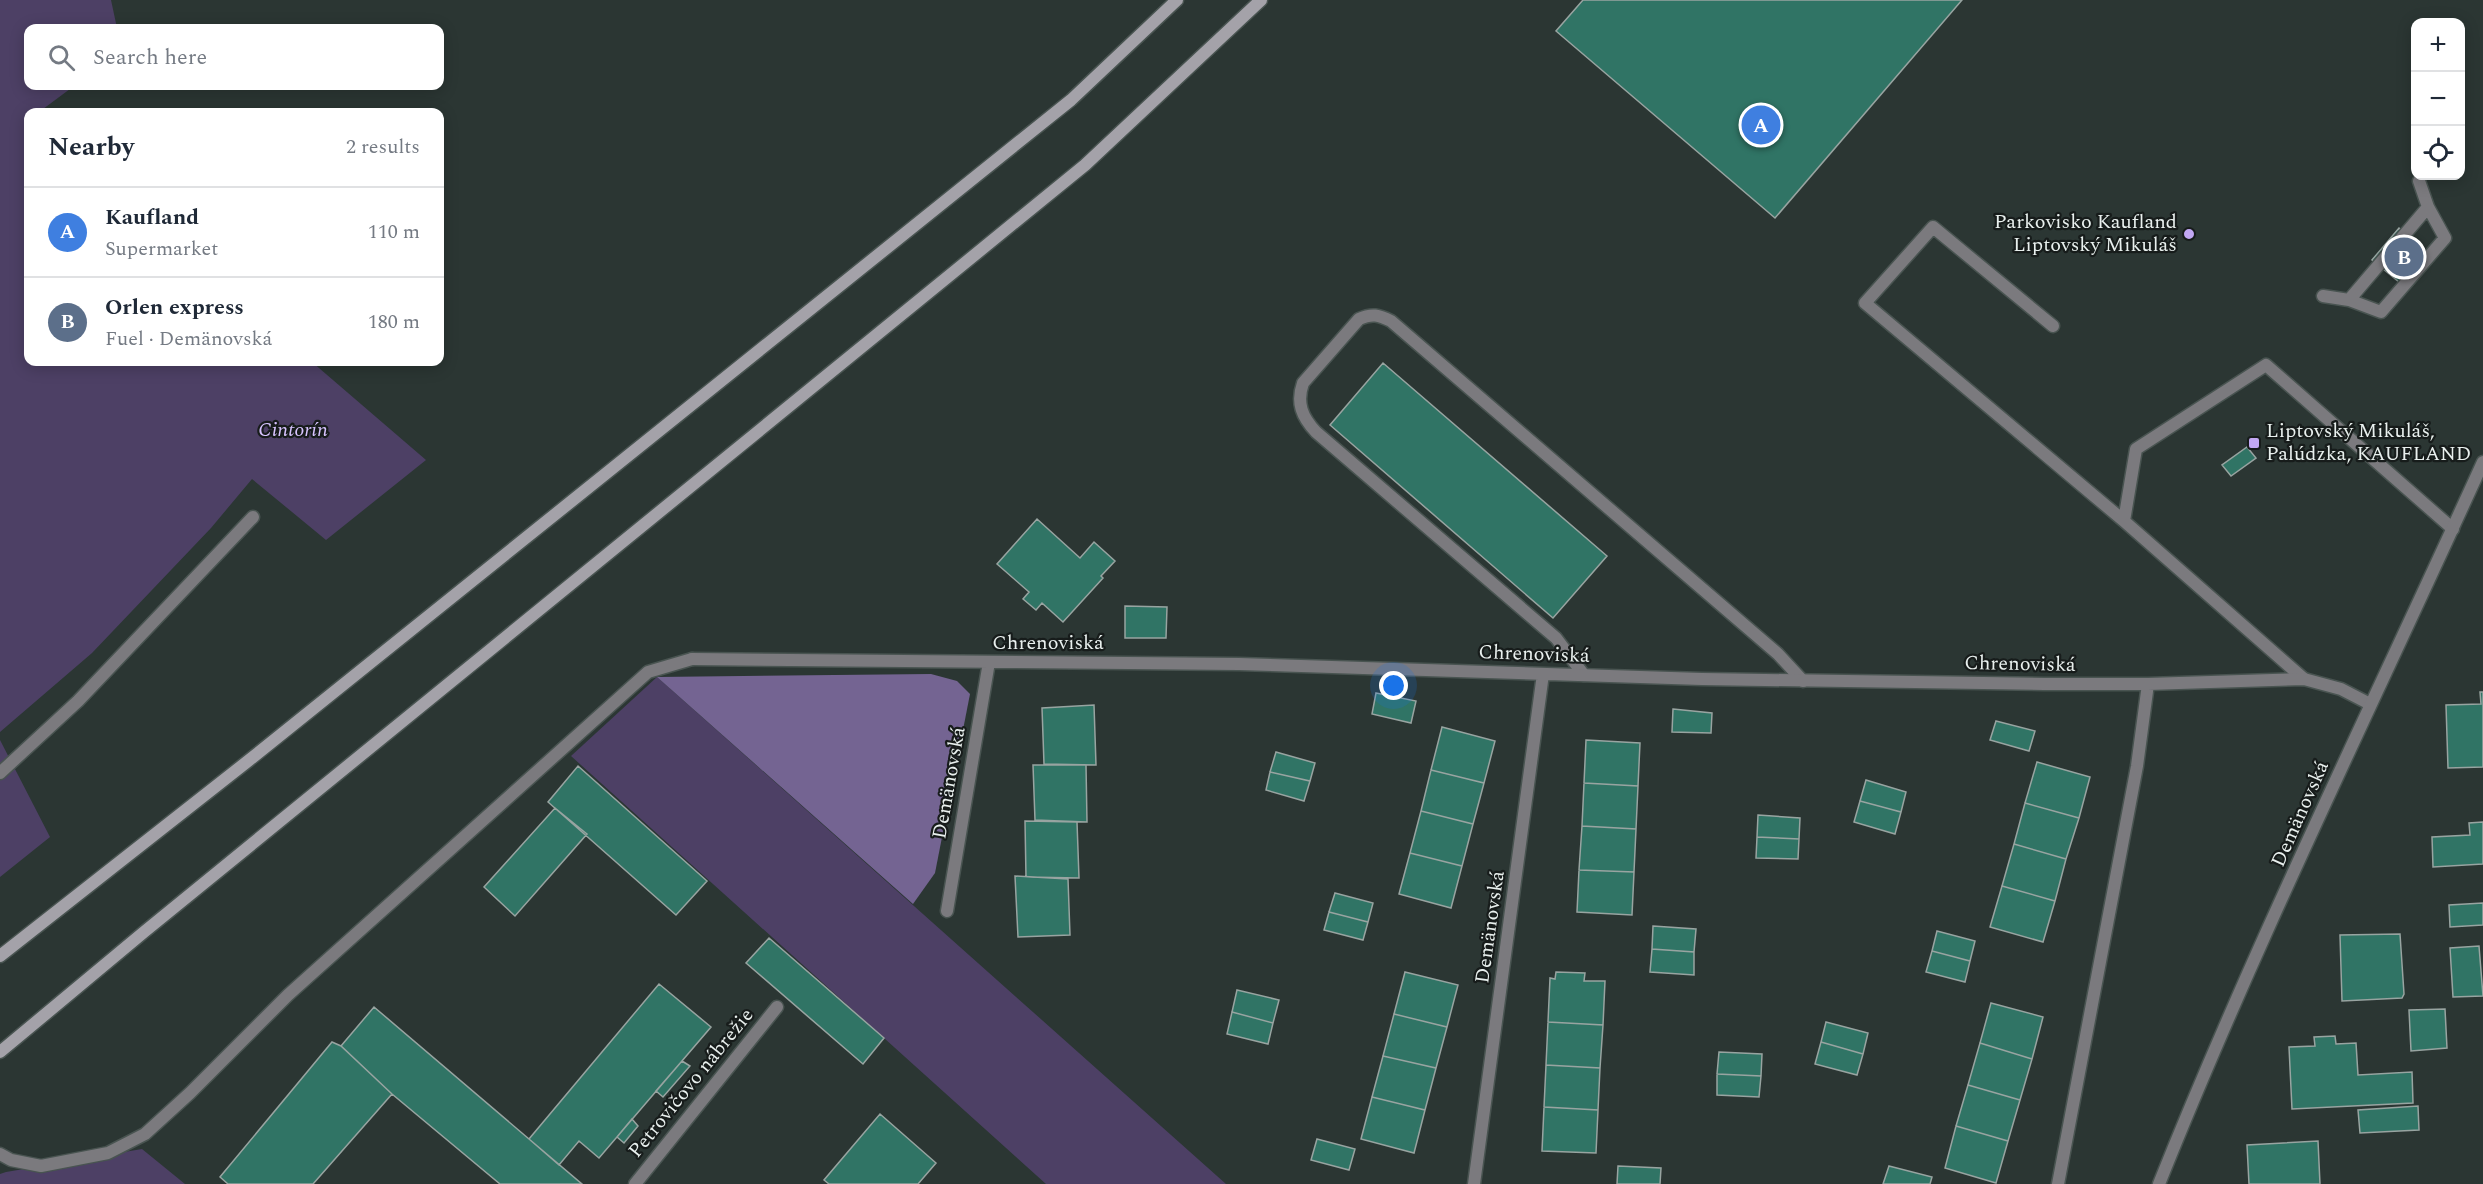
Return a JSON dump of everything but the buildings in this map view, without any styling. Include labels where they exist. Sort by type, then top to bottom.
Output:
[{"type":"main road","points":[[0,956],[1071,100],[1177,0]]},
{"type":"main road","points":[[0,1052],[1085,165],[1262,0]]},
{"type":"street","points":[[2323,296],[2349,300],[2381,312],[2445,238],[2428,207],[2419,181]]},
{"type":"street","points":[[2349,300],[2428,207]]},
{"type":"street","points":[[2053,326],[1933,226],[1865,303],[2124,521],[2304,679]]},
{"type":"street","points":[[1584,675],[1556,638],[1306,421],[1300,407],[1299,395],[1303,383],[1359,319],[1369,314],[1391,321],[1778,654],[1803,681]]},
{"type":"street","points":[[2124,521],[2136,449],[2266,365],[2453,528]]},
{"type":"street","name":"Demänovská","points":[[2159,1184],[2370,704],[2483,462]]},
{"type":"street","points":[[0,773],[78,701],[253,517]]},
{"type":"street","name":"Chrenoviská","points":[[0,1154],[11,1160],[41,1166],[108,1153],[145,1134],[190,1094],[288,995],[648,672],[692,659],[1239,664],[1803,681],[2148,684],[2304,679],[2341,688],[2370,704]]},
{"type":"street","name":"Demänovská","points":[[947,911],[989,662]]},
{"type":"street","name":"Demänovská","points":[[1474,1184],[1543,674]]},
{"type":"street","points":[[2058,1184],[2137,766],[2148,684]]},
{"type":"street","name":"Petrovičovo nábrežie","points":[[635,1184],[777,1007]]},
{"type":"green space","name":"Cintorín","points":[[0,0],[111,0],[116,24],[24,24],[24,90],[69,90],[44,108],[24,108],[24,366],[317,366],[426,460],[326,540],[252,479],[211,528],[92,653],[0,732]]},
{"type":"green space","points":[[657,677],[1226,1184],[1046,1184],[571,756]]},
{"type":"green space","points":[[0,740],[50,837],[0,877]]},
{"type":"green space","points":[[142,1149],[185,1184],[0,1184],[0,1174],[6,1172]]},
{"type":"shaded area","points":[[931,674],[957,681],[970,694],[935,873],[913,904],[657,677]]},
{"type":"place","name":"Kaufland","points":[[1761,125]]},
{"type":"place","name":"Parkovisko Kaufland Liptovský Mikuláš","points":[[2189,234]]},
{"type":"place","name":"Orlen express","points":[[2404,257]]},
{"type":"place","name":"Liptovský Mikuláš, Palúdzka, KAUFLAND","points":[[2254,443]]}]
